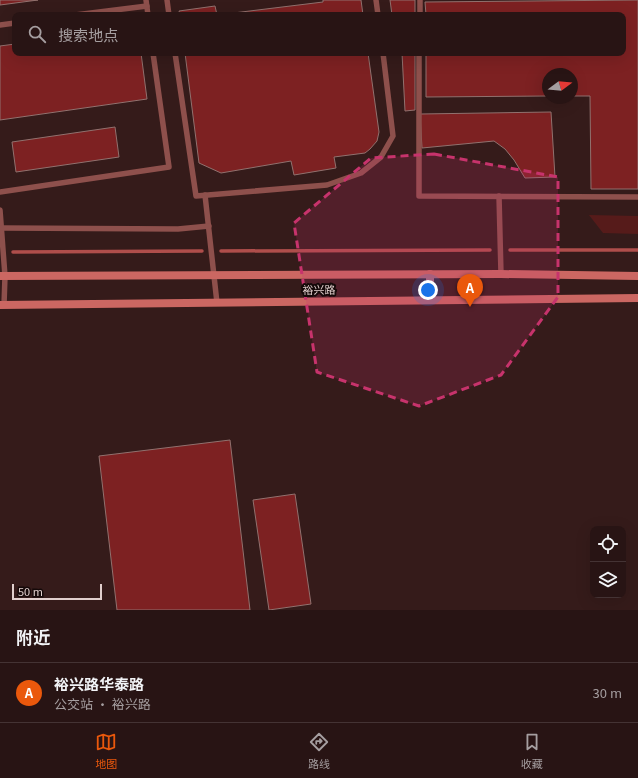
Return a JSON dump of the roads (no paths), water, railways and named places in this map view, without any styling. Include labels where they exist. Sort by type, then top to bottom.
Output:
[{"type":"main road","points":[[430,274],[430,300]]},
{"type":"main road","name":"裕兴路","points":[[3,276],[501,274],[638,276]]},
{"type":"main road","name":"裕兴路","points":[[2,305],[638,298]]},
{"type":"lane","points":[[167,0],[169,12]]},
{"type":"lane","points":[[376,0],[378,12]]},
{"type":"lane","points":[[420,0],[420,12]]},
{"type":"lane","points":[[93,12],[146,3]]},
{"type":"lane","points":[[0,25],[12,23]]},
{"type":"lane","points":[[0,192],[169,168],[153,56]]},
{"type":"lane","points":[[175,56],[196,196],[327,185],[361,173],[381,157],[393,136],[383,56]]},
{"type":"lane","points":[[420,56],[419,196],[638,197]]},
{"type":"lane","points":[[205,196],[217,302]]},
{"type":"lane","points":[[499,196],[501,274]]},
{"type":"lane","points":[[0,210],[2,228],[2,305]]},
{"type":"lane","points":[[2,228],[178,229],[209,226]]},
{"type":"waterway","points":[[221,251],[490,250]]},
{"type":"waterway","points":[[510,250],[638,250]]},
{"type":"waterway","points":[[13,252],[202,251]]},
{"type":"place","name":"裕兴路华泰路","points":[[470,307]]}]
